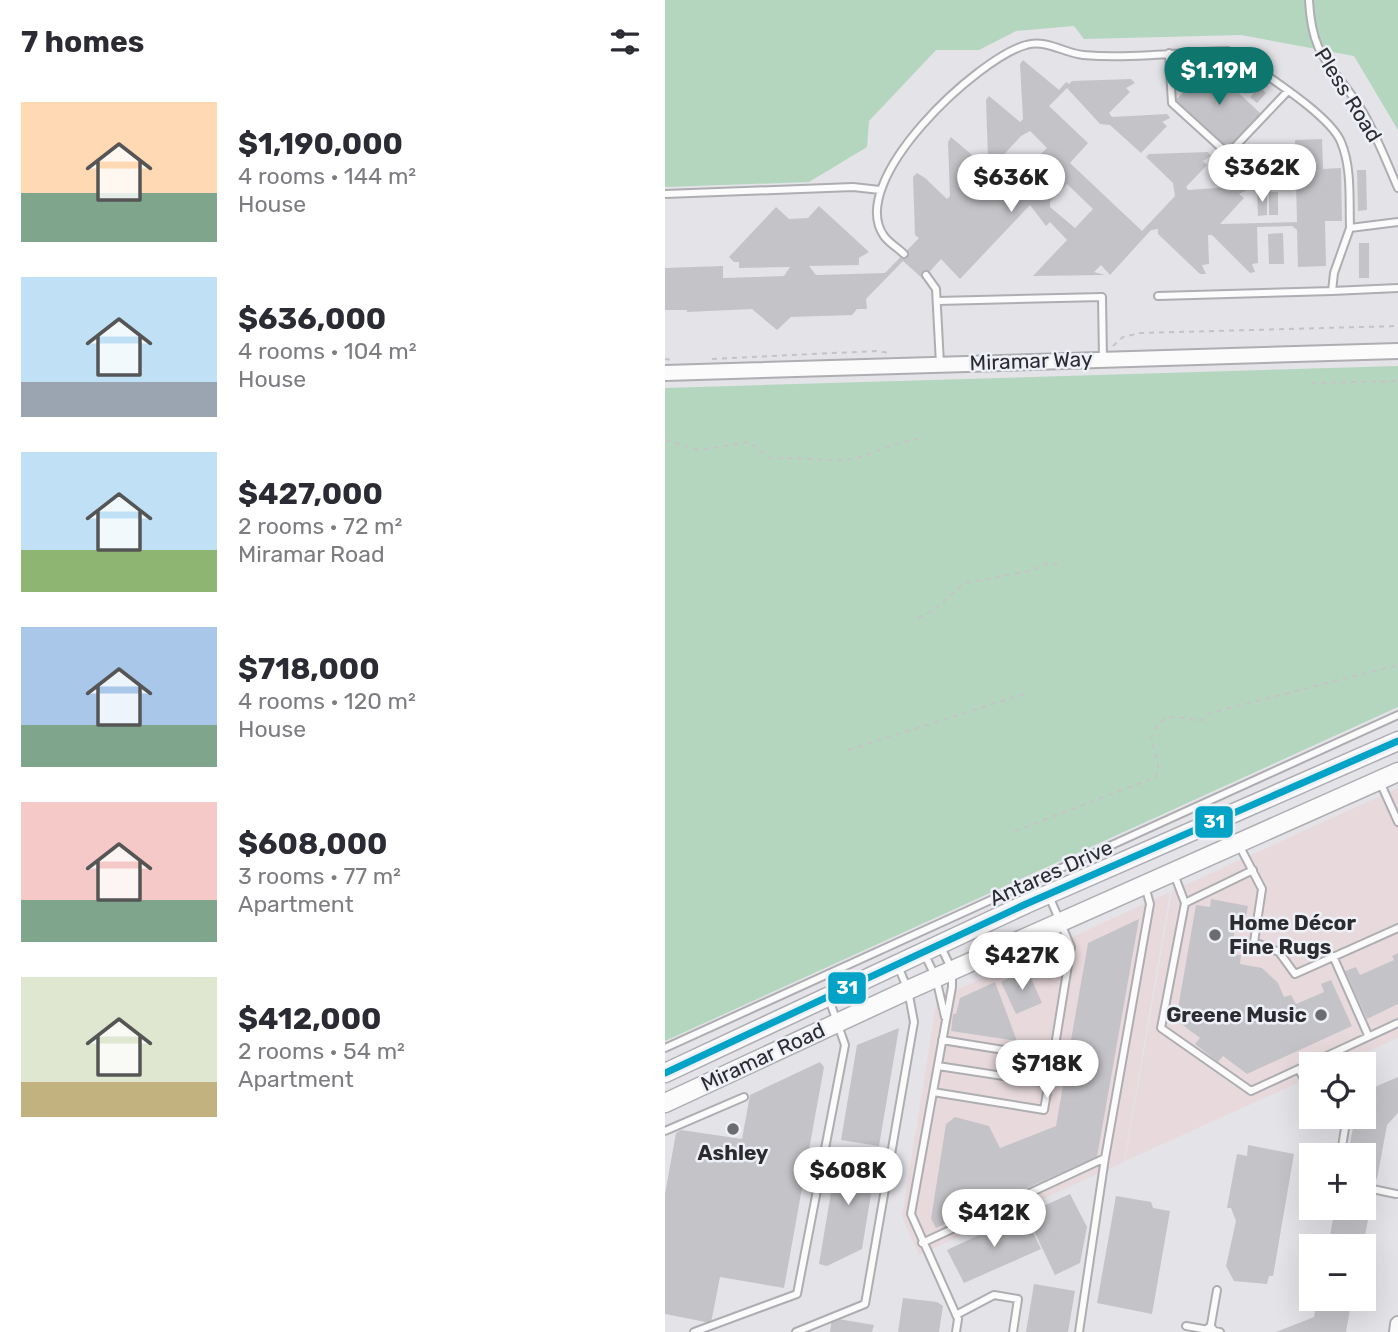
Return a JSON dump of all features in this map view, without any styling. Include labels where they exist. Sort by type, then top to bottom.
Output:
[{"type":"main road","name":"Miramar Road","points":[[665,1073],[1048,894],[1398,741]]},
{"type":"main road","name":"Miramar Road","points":[[665,1103],[837,1022],[1145,884],[1392,778]]},
{"type":"street","name":"Miramar Way","points":[[665,373],[940,364],[1103,354],[1398,351]]},
{"type":"street","points":[[1397,1332],[1398,1324]]},
{"type":"lane","name":"Pless Road","points":[[1309,0],[1311,29],[1316,46],[1364,114],[1398,188]]},
{"type":"lane","points":[[904,254],[884,236],[881,229],[880,190],[899,156],[938,107],[1011,51],[1037,43],[1083,55],[1228,51],[1332,125],[1342,142],[1348,170],[1350,228],[1334,273],[1332,291]]},
{"type":"lane","points":[[1169,53],[1172,103],[1228,154],[1287,92]]},
{"type":"lane","points":[[665,194],[853,187],[880,190]]},
{"type":"lane","points":[[1350,228],[1398,222]]},
{"type":"lane","points":[[926,275],[936,289],[940,364]]},
{"type":"lane","points":[[1158,296],[1398,288]]},
{"type":"lane","points":[[937,301],[1102,297],[1103,354]]},
{"type":"lane","name":"Antares Drive","points":[[665,1048],[1398,715]]},
{"type":"lane","points":[[1392,778],[1398,822]]},
{"type":"lane","points":[[1238,843],[1263,896],[1254,942],[1279,952],[1295,974],[1398,928]]},
{"type":"lane","points":[[1185,903],[1252,870]]},
{"type":"lane","points":[[1173,872],[1185,903],[1161,1028],[1251,1091],[1299,1070]]},
{"type":"lane","points":[[1079,1332],[1105,1158],[1150,904],[1145,884]]},
{"type":"lane","points":[[933,1092],[1044,1110],[1071,947],[1048,894]]},
{"type":"lane","points":[[932,948],[944,974],[945,1019],[911,1214],[956,1315],[956,1332]]},
{"type":"lane","points":[[932,948],[944,974],[945,1019]]},
{"type":"lane","points":[[1333,956],[1368,1035]]},
{"type":"lane","points":[[796,1332],[865,1304],[914,1022],[908,990],[897,965]]},
{"type":"lane","points":[[694,1332],[797,1294],[845,1045],[828,997]]},
{"type":"lane","points":[[1334,1052],[1398,1023]]},
{"type":"lane","points":[[942,1041],[1053,1058]]},
{"type":"lane","points":[[938,1066],[1049,1083]]},
{"type":"lane","points":[[665,1131],[744,1097]]},
{"type":"lane","points":[[922,1243],[1105,1158]]},
{"type":"lane","points":[[1376,1190],[1397,1194]]},
{"type":"lane","points":[[1186,1326],[1213,1331],[1217,1290]]},
{"type":"lane","points":[[956,1315],[995,1295],[1018,1299],[1013,1332]]},
{"type":"path","points":[[1103,354],[1130,334],[1140,333],[1398,326]]},
{"type":"path","points":[[701,361],[737,355],[875,351],[899,354]]},
{"type":"path","points":[[665,359],[677,360]]},
{"type":"path","points":[[1311,383],[1398,381]]},
{"type":"path","points":[[665,440],[699,450],[749,442],[772,459],[801,456],[844,460],[894,443],[918,439]]},
{"type":"path","points":[[918,618],[934,610],[964,583],[1030,571],[1051,562],[1063,567]]},
{"type":"path","points":[[1015,831],[1156,777],[1158,764],[1150,742],[1152,732],[1162,720],[1173,717],[1202,720],[1210,713],[1398,665]]},
{"type":"path","points":[[848,750],[1024,694]]},
{"type":"shaded area","points":[[1398,788],[1398,1038],[1367,1052],[1299,1052],[1299,1082],[1125,1161],[1172,891]]},
{"type":"shaded area","points":[[1170,892],[1124,1162],[919,1255],[902,1217],[937,999]]},
{"type":"green space","points":[[665,0],[1398,0],[1398,130],[1354,56],[1241,35],[1084,39],[1074,26],[1016,31],[979,50],[936,50],[869,121],[867,147],[809,182],[665,187]]},
{"type":"green space","points":[[1398,366],[1398,707],[665,1041],[665,388]]},
{"type":"building","points":[[1023,60],[1059,90],[1066,82],[1069,84],[1072,81],[1131,79],[1135,83],[1126,88],[1130,92],[1109,113],[1112,117],[1167,114],[1170,118],[1162,122],[1167,126],[1141,153],[1110,125],[1100,124],[1067,88],[1049,106],[1088,143],[1070,163],[1142,231],[1175,196],[1173,183],[1146,157],[1149,154],[1208,152],[1211,156],[1203,161],[1207,165],[1186,187],[1188,190],[1244,186],[1247,190],[1239,194],[1244,198],[1220,224],[1297,222],[1295,140],[1322,139],[1323,169],[1341,168],[1342,221],[1325,221],[1326,266],[1298,267],[1297,230],[1292,226],[1257,227],[1258,263],[1252,264],[1255,272],[1250,273],[1212,235],[1208,235],[1209,264],[1202,265],[1206,274],[1200,274],[1158,234],[1158,229],[1151,230],[1110,275],[1101,265],[1094,272],[1105,275],[1033,276],[1067,240],[1050,222],[1046,226],[1030,205],[960,279],[941,259],[923,279],[903,261],[866,299],[867,309],[857,309],[852,315],[791,317],[777,330],[752,309],[687,312],[665,310],[665,268],[723,266],[723,278],[784,276],[790,267],[739,268],[739,262],[734,262],[729,257],[776,207],[789,219],[808,218],[819,206],[869,252],[859,258],[859,265],[809,266],[816,275],[885,273],[919,238],[915,235],[913,177],[917,173],[947,199],[950,196],[948,142],[951,137],[986,167],[991,161],[988,159],[986,100],[989,96],[1020,122],[1023,119],[1020,64]],"holes":[[[1030,131],[1047,148],[1013,182],[995,164],[1021,136]],[[1067,184],[1093,209],[1075,228],[1050,207],[1050,201]]]},
{"type":"building","points":[[1209,65],[1261,114],[1228,149],[1176,100]]},
{"type":"building","points":[[1260,87],[1266,93],[1257,103],[1250,97]]},
{"type":"building","points":[[1247,147],[1266,165],[1258,174],[1238,156]]},
{"type":"building","points":[[1357,170],[1366,170],[1367,210],[1358,211]]},
{"type":"building","points":[[1257,192],[1267,192],[1267,215],[1258,216]]},
{"type":"building","points":[[1269,192],[1278,192],[1278,215],[1269,215]]},
{"type":"building","points":[[1283,233],[1284,264],[1269,264],[1268,234]]},
{"type":"building","points":[[1359,243],[1369,243],[1369,278],[1359,278]]},
{"type":"building","points":[[1211,899],[1248,906],[1245,921],[1237,919],[1230,954],[1241,955],[1240,964],[1262,968],[1278,983],[1284,997],[1291,995],[1296,1004],[1324,992],[1321,984],[1331,980],[1352,1026],[1247,1074],[1223,1056],[1218,1062],[1195,1044],[1200,1038],[1176,1020],[1196,905],[1210,907]]},
{"type":"building","points":[[1139,919],[1097,1157],[936,1228],[931,1219],[946,1124],[955,1117],[989,1126],[1000,1148],[1056,1126],[1088,943]]},
{"type":"building","points":[[1398,953],[1398,1004],[1367,1019],[1345,971],[1356,967],[1360,975],[1394,960],[1392,956]]},
{"type":"building","points":[[1027,969],[1042,1003],[1016,1014],[1001,982]]},
{"type":"building","points":[[995,982],[1017,1041],[951,1031],[953,1014],[956,1014],[960,998]]},
{"type":"building","points":[[899,1028],[879,1146],[841,1140],[857,1045]]},
{"type":"building","points":[[820,1062],[824,1067],[784,1288],[720,1277],[711,1323],[665,1314],[665,1194],[676,1133],[681,1130],[742,1139],[750,1095]]},
{"type":"building","points":[[1398,1077],[1398,1113],[1387,1125],[1377,1179],[1376,1143],[1350,1143],[1353,1129],[1376,1129],[1377,1086]]},
{"type":"building","points":[[1248,1145],[1294,1154],[1273,1276],[1269,1276],[1267,1284],[1234,1281],[1226,1266],[1236,1221],[1231,1208],[1227,1208],[1237,1154],[1247,1156]]},
{"type":"building","points":[[838,1151],[877,1158],[862,1249],[827,1266],[819,1264]]},
{"type":"building","points":[[1070,1194],[1087,1227],[1080,1263],[1055,1275],[1026,1214]]},
{"type":"building","points":[[1116,1196],[1151,1202],[1153,1208],[1170,1211],[1152,1314],[1097,1303]]},
{"type":"building","points":[[1024,1214],[1041,1249],[964,1283],[947,1250]]},
{"type":"building","points":[[1333,1220],[1368,1220],[1365,1234],[1330,1234]]},
{"type":"building","points":[[1034,1284],[1075,1291],[1068,1332],[1026,1332]]},
{"type":"building","points":[[903,1298],[937,1302],[943,1306],[939,1332],[898,1332]]},
{"type":"building","points":[[1315,1311],[1350,1311],[1346,1332],[1276,1332],[1314,1317]]},
{"type":"building","points":[[832,1318],[874,1325],[872,1332],[830,1332]]},
{"type":"transit line","name":"31","points":[[665,1073],[1026,904],[1398,741]]},
{"type":"place","name":"Home Décor Fine Rugs","points":[[1215,935]]},
{"type":"place","name":"Greene Music","points":[[1321,1015]]},
{"type":"place","name":"Ashley","points":[[733,1129]]}]
